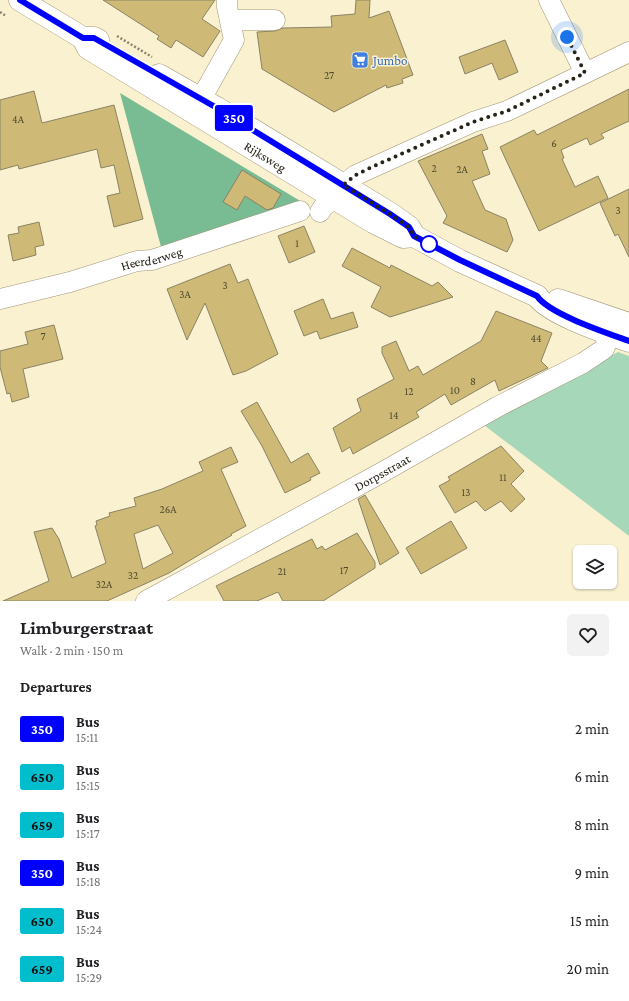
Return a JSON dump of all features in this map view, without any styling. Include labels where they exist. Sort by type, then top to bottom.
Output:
[{"type":"main road","name":"Rijksweg","points":[[20,0],[83,38],[94,38],[201,99],[324,203]]},
{"type":"main road","name":"Rijksweg","points":[[83,38],[88,48],[324,203],[409,227],[414,236],[460,260],[537,296],[547,296],[629,324]]},
{"type":"main road","name":"Rijksweg","points":[[537,296],[542,303],[580,323],[619,338]]},
{"type":"street","points":[[201,99],[234,40],[227,0]]},
{"type":"street","points":[[549,0],[585,73]]},
{"type":"street","points":[[230,20],[275,20]]},
{"type":"street","name":"Heerderweg","points":[[0,299],[70,282],[137,261],[152,260],[324,203],[356,175],[473,122],[507,111],[629,52]]},
{"type":"street","name":"Dorpsstraat","points":[[146,601],[381,473],[497,407],[584,363],[619,338]]},
{"type":"green space","points":[[120,93],[302,202],[161,247]]},
{"type":"green space","points":[[618,352],[629,356],[629,536],[484,425]]},
{"type":"building","points":[[103,0],[215,0],[202,19],[220,31],[203,57],[176,40],[171,48],[157,39],[159,36]]},
{"type":"building","points":[[356,0],[370,0],[369,18],[389,11],[413,75],[402,79],[403,83],[387,88],[386,85],[334,112],[262,69],[257,32],[275,31],[283,28],[332,27],[331,16],[355,14]]},
{"type":"building","points":[[505,40],[518,72],[499,80],[492,63],[465,74],[459,57]]},
{"type":"building","points":[[629,89],[629,121],[601,134],[604,138],[590,145],[587,138],[561,150],[564,158],[562,159],[575,187],[598,176],[608,198],[539,231],[500,147],[534,130],[537,135]]},
{"type":"building","points":[[34,91],[42,123],[114,105],[143,219],[114,227],[107,196],[120,193],[114,165],[101,168],[97,149],[19,169],[18,165],[0,170],[0,100]]},
{"type":"building","points":[[482,134],[488,149],[482,151],[490,174],[472,181],[485,210],[506,219],[513,240],[507,252],[443,223],[447,216],[418,161]]},
{"type":"building","points":[[242,170],[281,194],[273,208],[267,210],[245,196],[237,210],[223,202]]},
{"type":"building","points":[[629,189],[629,257],[618,234],[615,236],[600,203]]},
{"type":"building","points":[[39,222],[44,245],[35,247],[36,255],[13,261],[8,235],[19,233],[18,227]]},
{"type":"building","points":[[304,226],[315,252],[289,263],[278,236]]},
{"type":"building","points":[[352,248],[390,268],[391,265],[432,286],[438,282],[453,297],[390,317],[371,307],[381,287],[342,266]]},
{"type":"building","points":[[230,264],[238,283],[248,279],[278,354],[246,371],[233,375],[205,303],[187,340],[167,289]]},
{"type":"building","points":[[323,299],[331,319],[353,312],[358,327],[320,339],[317,331],[304,336],[294,311]]},
{"type":"building","points":[[496,311],[552,333],[541,361],[548,368],[499,391],[495,380],[451,405],[445,394],[416,412],[419,417],[353,454],[350,447],[342,452],[333,428],[361,411],[357,399],[394,379],[382,353],[382,347],[396,341],[409,371],[418,366],[423,375],[481,341]]},
{"type":"building","points":[[54,325],[63,359],[23,369],[29,397],[12,402],[10,393],[7,394],[0,367],[0,351],[28,344],[25,332]]},
{"type":"building","points":[[257,402],[291,463],[308,453],[320,473],[310,478],[311,480],[285,493],[262,446],[241,411]]},
{"type":"building","points":[[501,446],[524,471],[511,484],[525,499],[511,512],[501,501],[485,511],[476,501],[455,513],[439,486],[450,480],[448,477]]},
{"type":"building","points":[[231,447],[238,462],[221,469],[246,526],[169,573],[107,601],[3,601],[49,581],[34,532],[52,528],[59,539],[72,578],[106,563],[95,526],[97,525],[96,521],[110,516],[109,513],[136,506],[134,498],[162,489],[203,471],[199,462]],"holes":[[[158,525],[173,553],[143,569],[134,534]]]},
{"type":"building","points":[[365,495],[399,553],[380,565],[358,499]]},
{"type":"building","points":[[451,521],[467,548],[421,574],[406,548]]},
{"type":"building","points":[[357,533],[375,562],[375,568],[323,601],[283,601],[278,592],[257,601],[224,601],[216,586],[312,539],[317,549],[322,546],[325,550]]},
{"type":"bus line","name":"350","points":[[20,0],[83,38],[94,38],[217,108],[390,214],[409,227],[414,236],[460,260],[537,296],[542,303],[576,321],[629,341]]},
{"type":"place","name":"Jumbo","points":[[360,60]]},
{"type":"route","points":[[429,244],[414,236],[409,227],[402,222],[343,185],[356,175],[372,167],[473,122],[507,111],[585,73],[567,37]]}]
